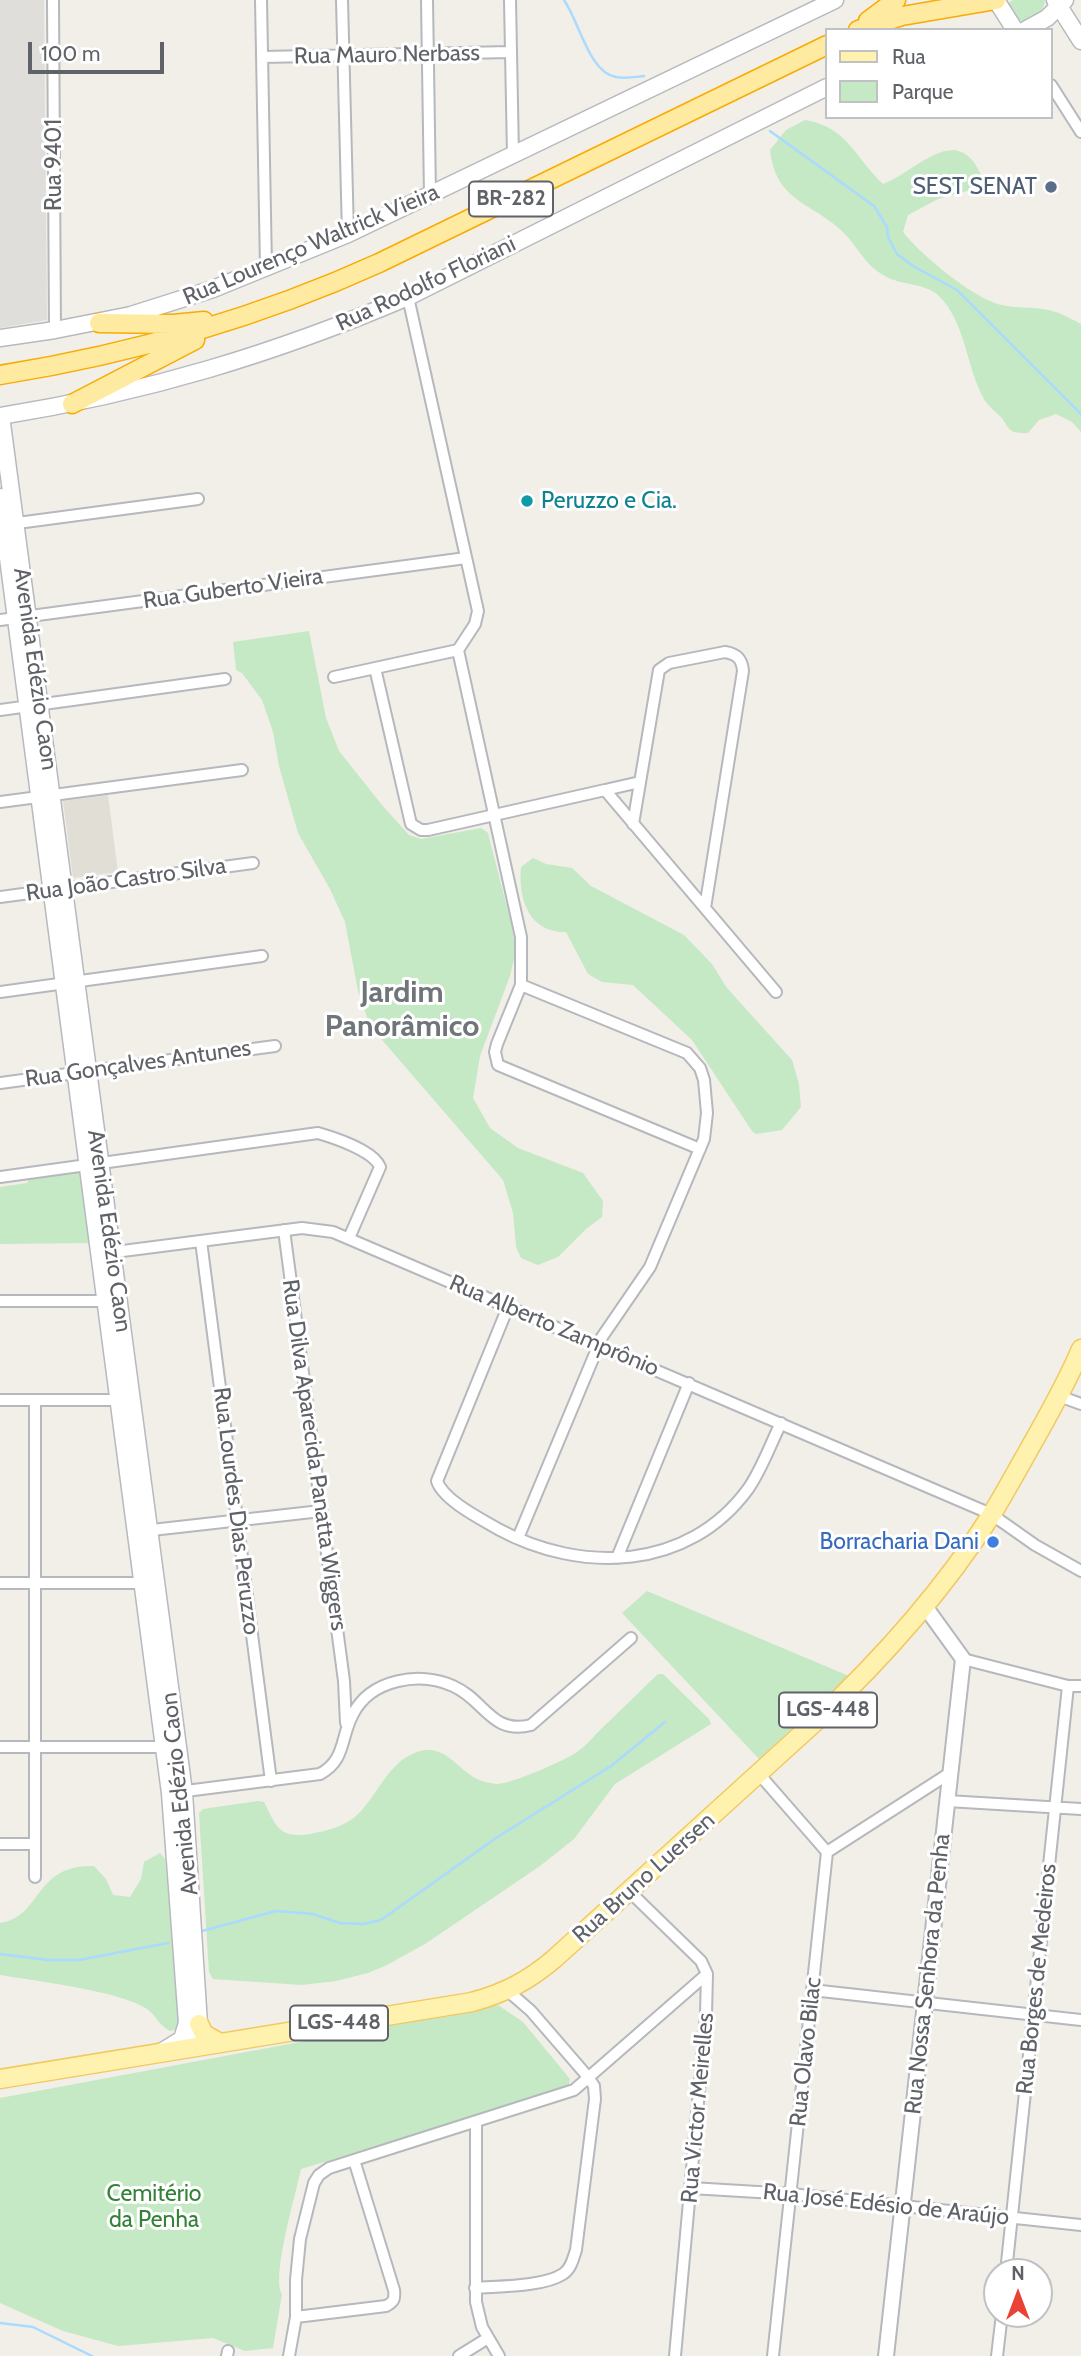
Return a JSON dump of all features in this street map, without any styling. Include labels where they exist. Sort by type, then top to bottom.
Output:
[{"type":"highway","points":[[861,28],[896,0]]},
{"type":"highway","points":[[864,28],[902,16],[996,0]]},
{"type":"highway","name":"BR-282","points":[[0,375],[118,352],[229,322],[273,307],[379,263],[825,46]]},
{"type":"highway","points":[[99,323],[173,324],[273,307]]},
{"type":"highway","points":[[72,404],[229,322]]},
{"type":"main road","name":"Rua Lourenço Waltrick Vieira","points":[[0,338],[99,323],[185,299],[348,234],[835,0]]},
{"type":"main road","points":[[996,0],[1014,28]]},
{"type":"main road","points":[[1029,28],[1047,18],[1060,2],[1081,41]]},
{"type":"main road","name":"Rua Rodolfo Floriani","points":[[1,416],[72,404],[175,379],[265,353],[408,297],[825,88]]},
{"type":"main road","name":"Avenida Edézio Caon","points":[[1,416],[14,618],[33,705],[177,1792],[199,2024],[199,2034],[193,2047]]},
{"type":"main road","name":"Avenida Edézio Caon","points":[[0,497],[6,525]]},
{"type":"main road","name":"Avenida Edézio Caon","points":[[106,1253],[106,1301],[119,1400],[143,1531],[143,1583],[164,1747],[177,1792],[187,2023],[182,2039],[159,2053]]},
{"type":"main road","name":"Rua Bruno Luersen","points":[[0,2079],[472,2001],[509,1991],[542,1969],[855,1684],[924,1605],[991,1514],[1059,1395],[1081,1349]]},
{"type":"main road","points":[[199,2024],[204,2034],[220,2043]]},
{"type":"street","name":"Rua 9401","points":[[53,0],[55,330]]},
{"type":"street","points":[[261,0],[266,267]]},
{"type":"street","points":[[342,0],[348,234]]},
{"type":"street","points":[[427,0],[430,195]]},
{"type":"street","points":[[510,0],[513,155]]},
{"type":"street","name":"Rua Mauro Nerbass","points":[[262,57],[511,52]]},
{"type":"street","points":[[1053,89],[1081,132]]},
{"type":"street","points":[[334,677],[458,650],[475,624],[478,611],[408,297]]},
{"type":"street","points":[[6,525],[198,499]]},
{"type":"street","name":"Rua Guberto Vieira","points":[[14,618],[467,558]]},
{"type":"street","points":[[458,650],[521,937],[521,985],[497,1044],[495,1060],[503,1069],[700,1149]]},
{"type":"street","points":[[633,824],[661,667],[725,652],[738,657],[743,671],[705,908]]},
{"type":"street","points":[[375,668],[411,824],[421,830],[640,782]]},
{"type":"street","points":[[0,710],[225,679]]},
{"type":"street","points":[[0,802],[242,770]]},
{"type":"street","points":[[605,790],[776,992]]},
{"type":"street","name":"Rua João Castro Silva","points":[[0,897],[253,863]]},
{"type":"street","points":[[0,992],[262,956]]},
{"type":"street","points":[[518,1538],[599,1345],[610,1323],[654,1259],[700,1149],[706,1127],[706,1089],[700,1068],[694,1059],[677,1047],[521,985]]},
{"type":"street","name":"Rua Gonçalves Antunes","points":[[0,1083],[275,1046]]},
{"type":"street","points":[[0,1177],[308,1133],[327,1136],[374,1156],[380,1167],[349,1238]]},
{"type":"street","name":"Rua Alberto Zamprônio","points":[[106,1253],[302,1228],[323,1229],[991,1514],[1035,1545],[1079,1566]]},
{"type":"street","name":"Rua Dilva Aparecida Panatta Wiggers","points":[[284,1230],[344,1681],[347,1730]]},
{"type":"street","name":"Rua Lourdes Dias Peruzzo","points":[[201,1241],[271,1781]]},
{"type":"street","points":[[0,1301],[106,1301]]},
{"type":"street","points":[[509,1307],[436,1481],[443,1493],[461,1506],[518,1538],[552,1551],[575,1556],[617,1558],[671,1548],[712,1524],[748,1489],[781,1423]]},
{"type":"street","points":[[617,1558],[689,1383]]},
{"type":"street","points":[[1059,1395],[1081,1404]]},
{"type":"street","points":[[0,1399],[119,1400]]},
{"type":"street","points":[[35,1877],[36,1400]]},
{"type":"street","points":[[143,1531],[321,1511]]},
{"type":"street","points":[[0,1583],[143,1583]]},
{"type":"street","points":[[924,1605],[963,1659],[1068,1686],[1081,1686]]},
{"type":"street","points":[[177,1792],[310,1776],[327,1770],[339,1756],[351,1716],[362,1702],[373,1692],[395,1682],[416,1678],[431,1679],[467,1693],[502,1725],[520,1728],[531,1725],[631,1638]]},
{"type":"street","name":"Rua Nossa Senhora da Penha","points":[[886,2356],[963,1659]]},
{"type":"street","points":[[344,1681],[353,1695],[362,1702]]},
{"type":"street","name":"Rua Borges de Medeiros","points":[[1008,2258],[1068,1686]]},
{"type":"street","points":[[0,1747],[164,1747]]},
{"type":"street","points":[[759,1774],[827,1852],[950,1773]]},
{"type":"street","points":[[947,1801],[1081,1809]]},
{"type":"street","points":[[0,1844],[35,1844]]},
{"type":"street","name":"Rua Olavo Bilac","points":[[773,2356],[827,1852]]},
{"type":"street","points":[[289,2356],[296,2317],[300,2239],[310,2197],[319,2175],[329,2168],[574,2090],[707,1974],[701,1961],[629,1891]]},
{"type":"street","name":"Rua Victor Meirelles","points":[[675,2356],[706,2014],[707,1974]]},
{"type":"street","points":[[812,1990],[1081,2020]]},
{"type":"street","points":[[475,2288],[537,2282],[564,2274],[571,2266],[576,2250],[596,2099],[589,2077],[531,2011],[509,1991]]},
{"type":"street","points":[[476,2122],[475,2288],[478,2315],[499,2356]]},
{"type":"street","points":[[296,2317],[386,2306],[392,2303],[394,2290],[354,2160]]},
{"type":"street","name":"Rua José Edésio de Araújo","points":[[691,2188],[790,2194],[1081,2225]]},
{"type":"street","points":[[997,2356],[1000,2328]]},
{"type":"street","points":[[459,2356],[488,2338]]},
{"type":"shaded area","points":[[0,0],[44,0],[47,320],[0,328]]},
{"type":"shaded area","points":[[108,795],[118,872],[73,878],[63,801]]},
{"type":"green space","points":[[1013,0],[1045,0],[1038,16],[1031,21],[1022,21],[1008,3]]},
{"type":"green space","points":[[805,120],[820,124],[841,136],[883,184],[923,161],[950,150],[962,152],[973,161],[983,179],[971,190],[938,199],[908,215],[903,232],[935,263],[978,295],[1002,305],[1050,310],[1081,324],[1081,432],[1072,422],[1056,414],[1039,420],[1028,433],[1011,430],[984,399],[955,319],[939,296],[927,288],[892,279],[878,271],[833,223],[788,192],[774,168],[770,150],[786,130]]},
{"type":"green space","points":[[309,631],[326,718],[339,751],[382,805],[409,835],[421,839],[481,828],[488,833],[516,951],[510,976],[480,1056],[473,1098],[490,1128],[518,1148],[583,1173],[603,1201],[602,1217],[558,1257],[538,1265],[521,1258],[516,1247],[513,1213],[503,1180],[370,1026],[358,991],[345,922],[330,889],[298,833],[279,766],[273,732],[262,700],[242,673],[236,670],[233,642]]},
{"type":"green space","points":[[533,858],[546,864],[572,868],[591,886],[684,935],[712,964],[727,988],[792,1060],[799,1084],[801,1107],[782,1130],[756,1134],[752,1131],[692,1040],[633,985],[602,982],[588,974],[566,932],[553,931],[535,920],[524,902],[521,879],[521,867]]},
{"type":"green space","points":[[85,1171],[94,1243],[0,1244],[0,1187],[27,1183],[30,1178]]},
{"type":"green space","points":[[647,1591],[849,1676],[759,1759],[622,1613]]},
{"type":"green space","points":[[658,1674],[663,1674],[711,1724],[615,1784],[574,1839],[540,1866],[425,1944],[368,1973],[336,1981],[302,1985],[213,1979],[209,1972],[199,1813],[203,1809],[264,1802],[275,1824],[285,1832],[299,1835],[328,1830],[355,1817],[398,1764],[417,1752],[427,1750],[444,1755],[482,1781],[498,1784],[515,1780],[580,1750]]},
{"type":"green space","points":[[160,1853],[165,1859],[179,2012],[177,2029],[170,2031],[147,2009],[118,1997],[0,1975],[0,1923],[14,1919],[24,1911],[60,1873],[94,1866],[106,1879],[113,1895],[130,1897],[141,1879],[144,1862]]},
{"type":"green space","name":"Cemitério da Penha","points":[[498,2005],[523,2022],[570,2079],[568,2087],[301,2169],[282,2254],[279,2285],[282,2294],[273,2348],[245,2351],[213,2338],[118,2346],[63,2331],[0,2303],[0,2098]]},
{"type":"waterway","points":[[564,0],[599,66],[616,77],[644,76]]},
{"type":"waterway","points":[[770,131],[874,206],[887,227],[888,237],[897,254],[957,290],[1081,414]]},
{"type":"waterway","points":[[202,1931],[276,1911],[313,1914],[340,1923],[364,1924],[381,1920],[496,1838],[611,1766],[665,1722]]},
{"type":"waterway","points":[[0,1954],[48,1960],[79,1960],[168,1943]]},
{"type":"waterway","points":[[0,2323],[33,2327],[92,2356]]},
{"type":"place","name":"SEST SENAT","points":[[1051,187]]},
{"type":"place","name":"Peruzzo e Cia.","points":[[527,501]]},
{"type":"place","name":"Borracharia Dani","points":[[993,1542]]},
{"type":"district","name":"Jardim Panorâmico","points":[[402,1010]]}]
